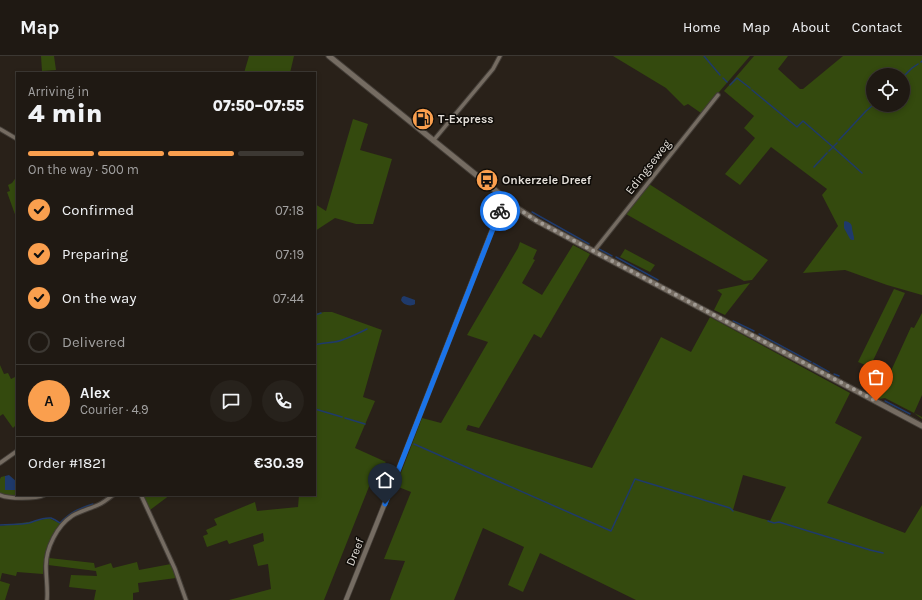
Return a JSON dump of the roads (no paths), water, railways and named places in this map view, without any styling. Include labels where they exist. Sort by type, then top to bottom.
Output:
[{"type":"main road","points":[[329,56],[517,208],[537,221],[922,426]]},
{"type":"street","points":[[434,141],[493,69],[500,56]]},
{"type":"street","name":"Edingseweg","points":[[594,251],[718,95]]},
{"type":"street","points":[[0,129],[16,138]]},
{"type":"street","name":"Dreef","points":[[346,600],[400,467],[502,205],[506,199]]},
{"type":"street","points":[[0,462],[16,452]]},
{"type":"street","points":[[0,495],[4,497],[30,498],[42,496]]},
{"type":"street","points":[[47,600],[46,557],[54,537],[62,526],[72,517],[98,505],[112,496]]},
{"type":"street","points":[[141,496],[175,569],[186,600]]},
{"type":"water","points":[[845,221],[852,226],[854,240],[850,239],[844,228]]},
{"type":"water","points":[[404,296],[415,300],[415,304],[409,305],[403,303],[401,300]]},
{"type":"water","points":[[9,475],[16,481],[16,490],[5,490],[5,476]]},
{"type":"waterway","points":[[704,56],[720,75]]},
{"type":"waterway","points":[[910,70],[918,64]]},
{"type":"waterway","points":[[723,78],[727,82]]},
{"type":"waterway","points":[[730,85],[737,78],[750,88]]},
{"type":"waterway","points":[[752,90],[797,127],[803,121],[833,147],[837,143]]},
{"type":"waterway","points":[[839,140],[866,111]]},
{"type":"waterway","points":[[829,151],[833,147],[862,173]]},
{"type":"waterway","points":[[814,167],[827,153]]},
{"type":"waterway","points":[[532,212],[589,244]]},
{"type":"waterway","points":[[599,249],[612,256]]},
{"type":"waterway","points":[[616,257],[658,280]]},
{"type":"waterway","points":[[316,315],[321,313]]},
{"type":"waterway","points":[[733,321],[754,331]]},
{"type":"waterway","points":[[316,345],[342,340],[367,329]]},
{"type":"waterway","points":[[759,334],[811,362]]},
{"type":"waterway","points":[[813,363],[829,372]]},
{"type":"waterway","points":[[834,374],[839,376]]},
{"type":"waterway","points":[[885,401],[910,414]]},
{"type":"waterway","points":[[316,409],[342,417]]},
{"type":"waterway","points":[[345,418],[365,424]]},
{"type":"waterway","points":[[414,444],[611,531],[635,479],[730,508],[733,511]]},
{"type":"waterway","points":[[0,525],[25,524],[48,518],[52,518],[60,523],[75,511],[93,504]]},
{"type":"waterway","points":[[768,521],[774,523],[779,522],[883,553]]},
{"type":"place","name":"T-Express","points":[[423,119]]},
{"type":"place","name":"Onkerzele Dreef","points":[[487,180]]}]
